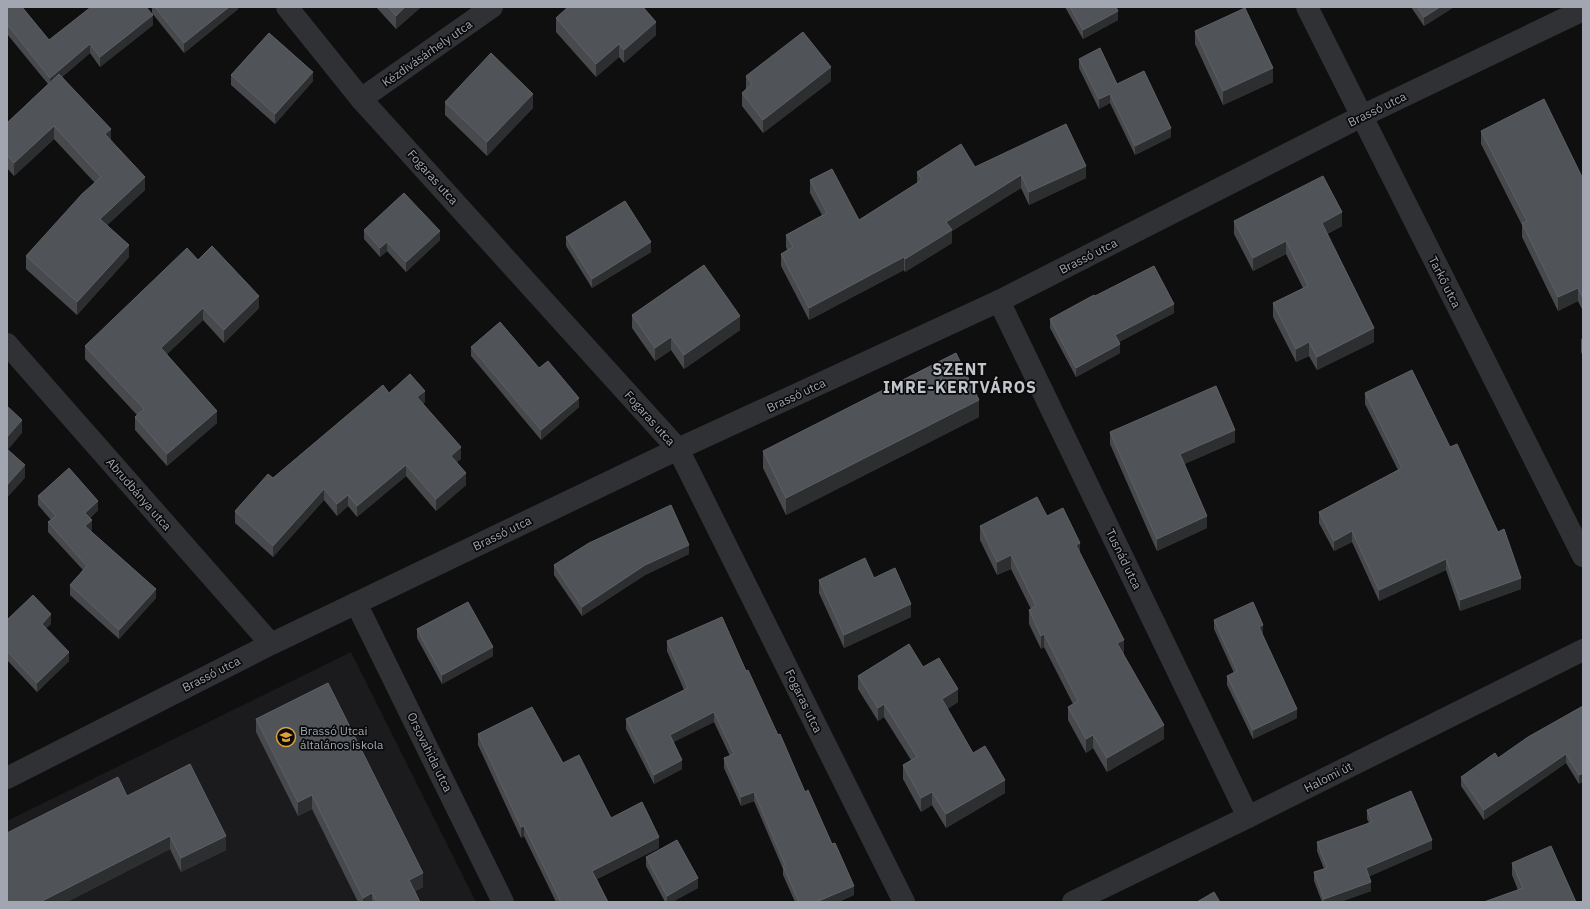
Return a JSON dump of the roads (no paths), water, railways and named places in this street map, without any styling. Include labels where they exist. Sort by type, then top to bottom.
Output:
[{"type":"street","name":"Fogaras utca","points":[[287,7],[361,99],[678,449],[904,902]]},
{"type":"street","name":"Kézdivásárhely utca","points":[[361,99],[492,7]]},
{"type":"street","name":"Tarkő utca","points":[[1308,7],[1583,556]]},
{"type":"street","name":"Brassó utca","points":[[7,778],[271,644],[356,603],[678,449],[999,301],[1362,116],[1583,10]]},
{"type":"street","name":"Tusnád utca","points":[[999,301],[1248,817]]},
{"type":"street","name":"Abrudbánya utca","points":[[7,344],[271,644]]},
{"type":"street","name":"Orsovahida utca","points":[[356,603],[503,902]]},
{"type":"street","name":"Halomi út","points":[[1073,902],[1248,817],[1583,650]]},
{"type":"place","name":"Brassó Utcai általános iskola","points":[[286,737]]},
{"type":"district","name":"SZENT IMRE-KERTVÁROS","points":[[960,378]]}]
